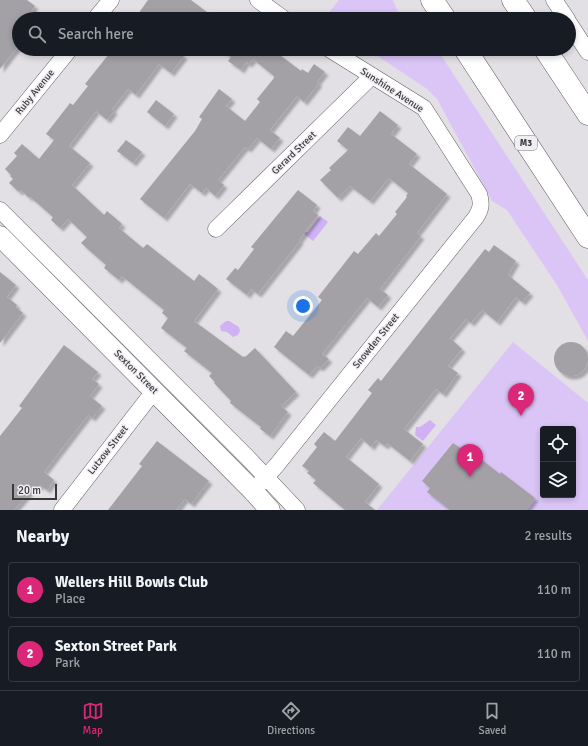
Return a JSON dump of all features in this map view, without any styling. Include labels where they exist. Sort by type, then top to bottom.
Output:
[{"type":"highway","points":[[432,0],[440,12]]},
{"type":"highway","points":[[513,0],[521,12]]},
{"type":"highway","name":"M3","points":[[469,56],[588,237]]},
{"type":"highway","points":[[550,56],[588,114]]},
{"type":"main road","name":"Sexton Street","points":[[0,236],[154,391],[259,484],[270,510]]},
{"type":"street","points":[[101,12],[110,0]]},
{"type":"street","points":[[258,0],[274,12]]},
{"type":"street","points":[[554,0],[562,12]]},
{"type":"street","points":[[576,34],[588,52]]},
{"type":"street","name":"Ruby Avenue","points":[[0,135],[64,56]]},
{"type":"street","name":"Sunshine Avenue","points":[[339,56],[424,108],[479,194],[482,203]]},
{"type":"street","name":"Gerard Street","points":[[216,230],[372,76]]},
{"type":"street","name":"Snowden Street","points":[[259,484],[476,217],[482,203]]},
{"type":"street","name":"Sexton Street","points":[[0,210],[247,457],[259,484]]},
{"type":"street","name":"Lutzow Street","points":[[62,510],[154,391]]},
{"type":"street","points":[[259,484],[297,510]]},
{"type":"shaded area","points":[[339,0],[393,0],[398,12],[330,12]]},
{"type":"shaded area","points":[[378,56],[442,56],[588,280],[588,341],[557,285],[507,210],[492,201],[437,99],[427,89]]},
{"type":"shaded area","points":[[320,216],[328,222],[313,241],[304,234],[305,232],[308,232]]},
{"type":"shaded area","points":[[226,321],[229,321],[239,327],[240,331],[238,335],[233,337],[227,332],[221,331],[220,326]]},
{"type":"shaded area","points":[[513,342],[588,403],[588,510],[377,510]]},
{"type":"shaded area","points":[[430,420],[436,425],[423,441],[415,435],[416,427],[420,427]]},
{"type":"building","points":[[0,0],[27,0],[35,6],[31,11],[32,12],[12,12],[12,54],[0,69]]},
{"type":"building","points":[[148,0],[191,0],[207,12],[139,12]]},
{"type":"building","points":[[107,56],[184,56],[171,73],[159,64],[136,95],[128,89],[112,109],[114,111],[107,120],[96,111],[69,146],[90,163],[72,185],[104,215],[107,211],[122,224],[119,228],[143,248],[147,244],[194,281],[199,274],[218,289],[194,321],[243,357],[255,348],[296,392],[281,406],[288,412],[270,436],[260,429],[261,427],[230,403],[231,401],[209,376],[212,373],[184,351],[187,348],[161,328],[168,318],[162,313],[164,310],[122,276],[119,280],[104,268],[106,265],[81,243],[87,237],[68,219],[60,228],[51,220],[53,217],[36,202],[30,197],[29,198],[21,190],[19,192],[9,183],[13,179],[5,169],[17,156],[14,153],[22,144],[39,159],[54,140],[46,134],[70,103],[73,105],[88,86],[85,84]]},
{"type":"building","points":[[230,56],[281,56],[301,71],[302,69],[308,73],[314,64],[325,72],[317,82],[319,83],[304,102],[297,96],[270,130],[280,138],[271,149],[257,138],[248,149],[245,147],[218,180],[224,185],[215,196],[206,188],[202,193],[190,184],[164,218],[140,199],[195,131],[202,119],[199,117],[219,89],[232,99],[226,106],[245,121],[260,102],[257,99],[274,78],[274,76],[253,59],[249,64],[246,62],[241,70],[228,61],[231,57]]},
{"type":"building","points":[[156,100],[174,114],[165,126],[147,112]]},
{"type":"building","points":[[380,111],[398,125],[391,134],[417,154],[409,164],[447,194],[417,233],[421,236],[380,289],[388,295],[378,307],[367,298],[322,354],[329,359],[320,368],[317,366],[309,375],[274,347],[286,331],[293,336],[322,300],[318,297],[354,251],[358,254],[376,233],[379,236],[397,214],[395,212],[407,197],[406,196],[408,193],[389,178],[370,201],[350,186],[338,198],[320,180],[331,170],[329,168],[348,150],[337,141],[348,127],[360,136]]},
{"type":"building","points":[[126,140],[142,152],[133,163],[117,151]]},
{"type":"building","points":[[298,190],[317,205],[313,211],[318,215],[299,240],[300,241],[258,294],[251,289],[247,295],[226,279],[235,268],[238,270],[254,249],[251,247]]},
{"type":"building","points":[[494,245],[516,261],[508,275],[530,293],[522,302],[516,297],[497,322],[482,310],[471,323],[466,319],[450,338],[462,349],[448,366],[458,373],[443,394],[436,389],[404,429],[423,444],[410,461],[387,443],[385,446],[376,440],[371,447],[361,438],[346,457],[379,484],[365,502],[375,510],[345,510],[313,483],[316,480],[307,473],[309,471],[302,466],[317,447],[314,444],[324,432],[335,441],[372,393],[368,390],[378,378],[381,381],[485,249],[489,252]]},
{"type":"building","points":[[0,272],[16,285],[7,297],[17,305],[16,307],[23,313],[0,343]]},
{"type":"building","points":[[571,342],[583,347],[588,359],[583,371],[571,376],[559,371],[554,359],[559,347]]},
{"type":"building","points":[[64,345],[98,372],[92,379],[99,384],[90,396],[102,406],[92,418],[88,415],[44,472],[54,480],[47,490],[40,485],[37,489],[34,487],[14,510],[0,510],[0,436],[22,408],[19,406]]},
{"type":"building","points":[[157,441],[209,481],[191,504],[185,499],[176,510],[108,510],[142,466],[139,464]]},
{"type":"building","points":[[453,443],[462,449],[464,446],[500,474],[501,472],[535,498],[526,510],[450,510],[427,492],[430,488],[422,481]]},
{"type":"place","name":"Sexton Street Park","points":[[521,416]]},
{"type":"place","name":"Wellers Hill Bowls Club","points":[[470,477]]}]
